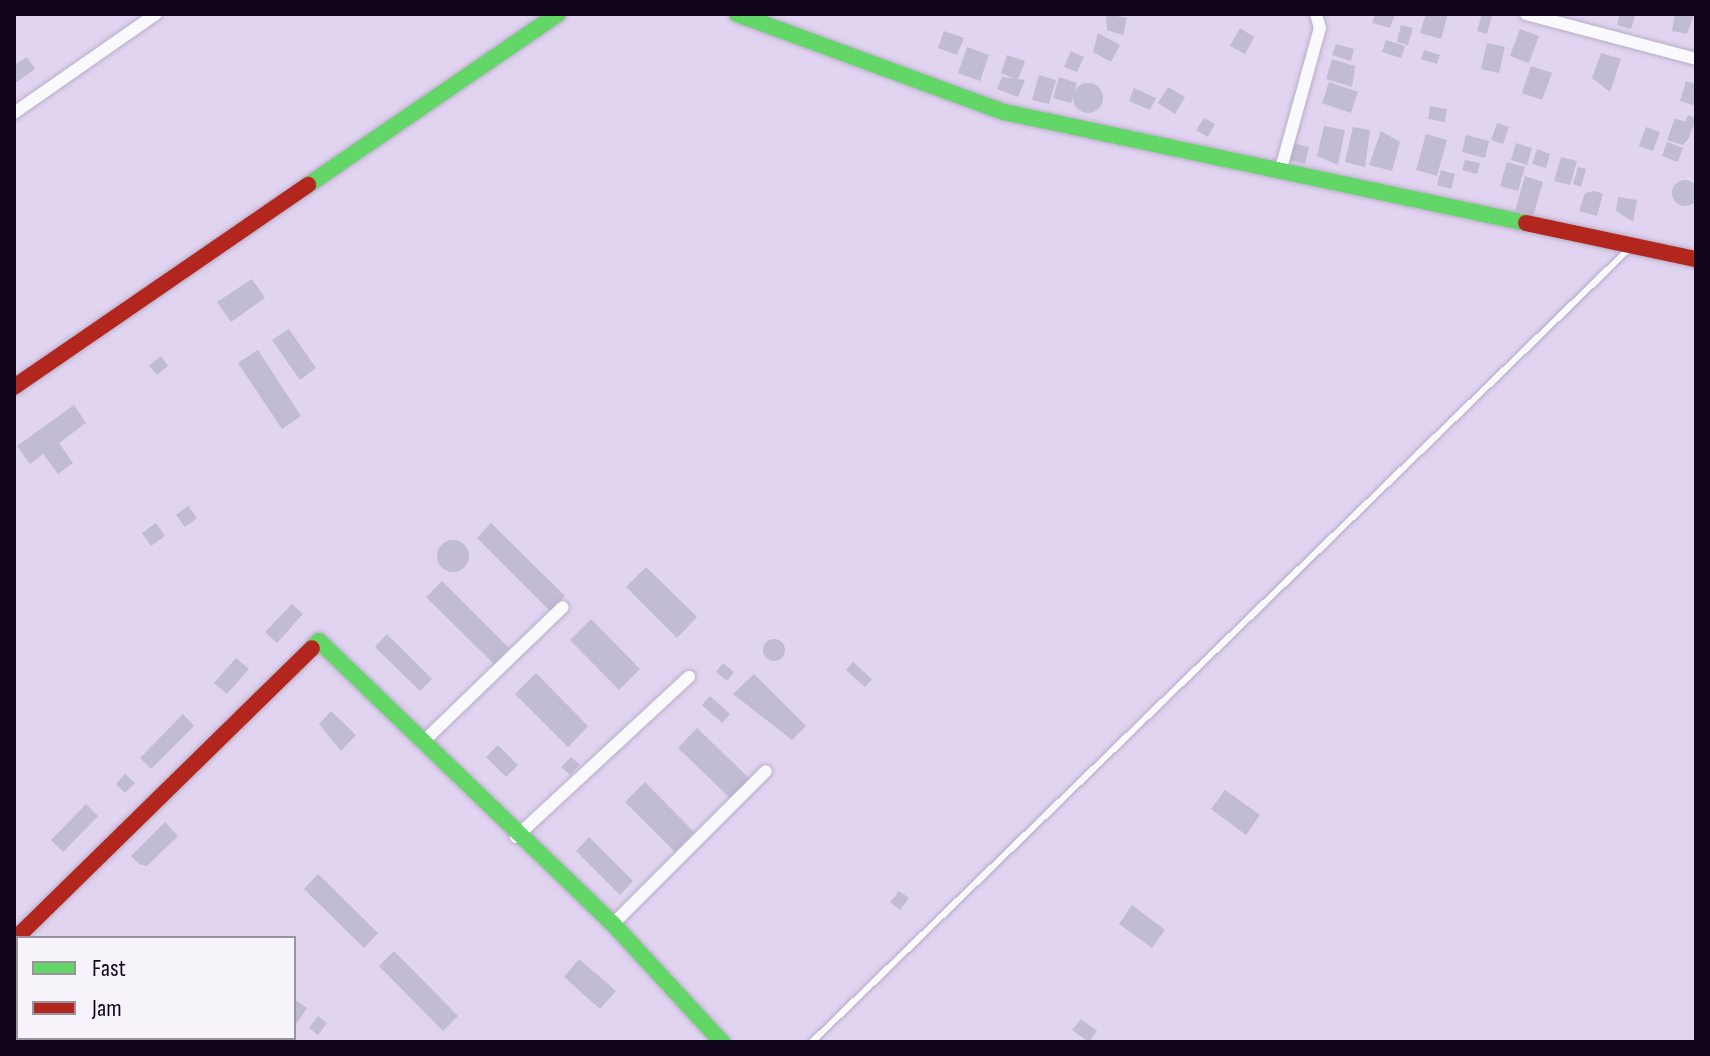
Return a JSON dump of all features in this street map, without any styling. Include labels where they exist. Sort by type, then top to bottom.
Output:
[{"type":"street","points":[[14,113],[156,14]]},
{"type":"street","points":[[14,387],[558,14]]},
{"type":"street","points":[[737,14],[1004,112],[1696,259]]},
{"type":"street","points":[[1280,172],[1320,28],[1316,14]]},
{"type":"street","points":[[1526,14],[1696,59]]},
{"type":"street","points":[[423,742],[563,607]]},
{"type":"street","points":[[18,936],[319,641],[516,837],[613,924],[722,1042]]},
{"type":"street","points":[[516,837],[689,677]]},
{"type":"street","points":[[613,924],[766,771]]},
{"type":"lane","points":[[812,1042],[1630,247]]},
{"type":"building","points":[[1106,14],[1127,18],[1123,35],[1107,30]]},
{"type":"building","points":[[1375,14],[1395,14],[1390,28],[1372,23]]},
{"type":"building","points":[[1426,14],[1448,14],[1441,39],[1420,33]]},
{"type":"building","points":[[1482,14],[1492,16],[1487,34],[1477,31]]},
{"type":"building","points":[[1620,14],[1635,15],[1631,29],[1617,25]]},
{"type":"building","points":[[1675,14],[1694,14],[1687,34],[1672,31]]},
{"type":"building","points":[[1401,25],[1413,28],[1408,45],[1397,42]]},
{"type":"building","points":[[1240,28],[1254,37],[1245,54],[1230,46]]},
{"type":"building","points":[[1520,29],[1539,36],[1529,63],[1510,56]]},
{"type":"building","points":[[944,31],[964,38],[957,55],[938,48]]},
{"type":"building","points":[[1098,33],[1120,45],[1111,62],[1093,52]]},
{"type":"building","points":[[1386,40],[1405,46],[1401,58],[1382,52]]},
{"type":"building","points":[[1487,43],[1505,47],[1499,73],[1481,69]]},
{"type":"building","points":[[1336,44],[1354,49],[1351,61],[1332,55]]},
{"type":"building","points":[[967,47],[989,55],[980,81],[958,73]]},
{"type":"building","points":[[1424,50],[1440,55],[1437,64],[1421,59]]},
{"type":"building","points":[[1071,51],[1084,57],[1077,72],[1064,67]]},
{"type":"building","points":[[1601,53],[1621,59],[1610,92],[1592,78]]},
{"type":"building","points":[[1007,55],[1025,61],[1018,80],[1001,73]]},
{"type":"building","points":[[27,57],[35,69],[14,84],[14,65]]},
{"type":"building","points":[[1332,59],[1355,66],[1352,87],[1326,79]]},
{"type":"building","points":[[1531,66],[1552,73],[1542,100],[1522,93]]},
{"type":"building","points":[[1039,75],[1056,80],[1049,104],[1032,100]]},
{"type":"building","points":[[1002,77],[1025,80],[1018,97],[997,89]]},
{"type":"building","points":[[1059,77],[1077,83],[1071,103],[1053,98]]},
{"type":"building","points":[[1686,81],[1696,84],[1696,106],[1680,101]]},
{"type":"building","points":[[1329,82],[1358,92],[1351,113],[1322,103]]},
{"type":"building","points":[[1088,83],[1094,84],[1102,92],[1102,104],[1094,112],[1088,113],[1082,112],[1074,104],[1073,98],[1074,92],[1082,84]]},
{"type":"building","points":[[1168,87],[1185,97],[1175,114],[1158,103]]},
{"type":"building","points":[[1134,88],[1156,98],[1150,110],[1129,101]]},
{"type":"building","points":[[1430,106],[1447,109],[1445,122],[1428,119]]},
{"type":"building","points":[[1688,115],[1696,118],[1689,138],[1683,145],[1667,140],[1675,118],[1685,122]]},
{"type":"building","points":[[1204,118],[1215,124],[1208,137],[1196,130]]},
{"type":"building","points":[[1497,123],[1509,127],[1503,144],[1491,140]]},
{"type":"building","points":[[1324,126],[1345,130],[1338,165],[1317,156]]},
{"type":"building","points":[[1353,127],[1370,130],[1365,167],[1345,162]]},
{"type":"building","points":[[1646,127],[1660,132],[1653,151],[1639,146]]},
{"type":"building","points":[[1381,131],[1400,142],[1392,171],[1369,165]]},
{"type":"building","points":[[1426,134],[1447,140],[1437,176],[1416,170]]},
{"type":"building","points":[[1466,135],[1489,141],[1485,158],[1462,152]]},
{"type":"building","points":[[1667,142],[1683,148],[1678,162],[1662,156]]},
{"type":"building","points":[[1292,143],[1309,147],[1305,164],[1288,160]]},
{"type":"building","points":[[1516,143],[1532,148],[1527,165],[1511,160]]},
{"type":"building","points":[[1537,149],[1550,154],[1546,168],[1532,164]]},
{"type":"building","points":[[1561,157],[1577,161],[1570,185],[1554,181]]},
{"type":"building","points":[[1465,160],[1480,163],[1477,174],[1462,170]]},
{"type":"building","points":[[1507,162],[1525,167],[1518,191],[1500,186]]},
{"type":"building","points":[[1578,167],[1586,169],[1581,187],[1573,184]]},
{"type":"building","points":[[1441,170],[1455,174],[1451,189],[1437,185]]},
{"type":"building","points":[[1525,176],[1543,182],[1533,216],[1515,211]]},
{"type":"building","points":[[1685,180],[1694,184],[1698,193],[1694,202],[1685,206],[1676,202],[1672,193],[1676,184]]},
{"type":"building","points":[[1595,191],[1603,194],[1597,216],[1579,211],[1585,193]]},
{"type":"building","points":[[1618,197],[1637,200],[1633,222],[1616,211]]},
{"type":"building","points":[[252,279],[265,298],[231,322],[217,302]]},
{"type":"building","points":[[289,329],[316,368],[300,380],[272,340]]},
{"type":"building","points":[[258,350],[301,416],[282,429],[238,363]]},
{"type":"building","points":[[161,356],[168,366],[157,375],[149,366]]},
{"type":"building","points":[[74,405],[86,423],[59,443],[73,463],[58,474],[43,454],[30,464],[17,446]]},
{"type":"building","points":[[188,506],[197,518],[185,527],[176,515]]},
{"type":"building","points":[[156,523],[165,536],[151,546],[142,533]]},
{"type":"building","points":[[491,523],[565,596],[550,611],[477,538]]},
{"type":"building","points":[[453,540],[465,544],[469,556],[465,568],[453,572],[441,568],[437,556],[441,544]]},
{"type":"building","points":[[646,567],[697,617],[677,638],[626,587]]},
{"type":"building","points":[[442,581],[509,648],[494,664],[426,597]]},
{"type":"building","points":[[292,604],[303,614],[277,643],[265,632]]},
{"type":"building","points":[[591,619],[640,669],[619,690],[570,640]]},
{"type":"building","points":[[387,634],[432,679],[420,691],[375,647]]},
{"type":"building","points":[[774,639],[782,642],[785,650],[782,658],[774,661],[766,658],[763,650],[766,642]]},
{"type":"building","points":[[236,658],[249,669],[227,694],[214,683]]},
{"type":"building","points":[[853,662],[872,679],[865,687],[846,670]]},
{"type":"building","points":[[723,663],[734,672],[727,681],[716,672]]},
{"type":"building","points":[[536,673],[588,726],[568,747],[515,694]]},
{"type":"building","points":[[754,674],[806,726],[792,740],[733,694]]},
{"type":"building","points":[[710,696],[730,714],[722,723],[702,705]]},
{"type":"building","points":[[331,711],[356,735],[341,751],[319,724]]},
{"type":"building","points":[[183,714],[194,726],[151,769],[140,758]]},
{"type":"building","points":[[697,728],[750,779],[731,799],[678,748]]},
{"type":"building","points":[[498,745],[518,765],[506,777],[486,757]]},
{"type":"building","points":[[571,757],[580,765],[570,775],[561,767]]},
{"type":"building","points":[[125,774],[135,783],[125,793],[116,784]]},
{"type":"building","points":[[645,782],[694,832],[675,852],[625,802]]},
{"type":"building","points":[[1225,790],[1260,815],[1246,835],[1211,809]]},
{"type":"building","points":[[86,804],[98,816],[63,852],[51,840]]},
{"type":"building","points":[[165,822],[178,836],[147,866],[139,864],[131,856]]},
{"type":"building","points":[[589,837],[633,881],[620,895],[576,851]]},
{"type":"building","points":[[318,874],[378,933],[364,948],[304,889]]},
{"type":"building","points":[[899,891],[909,898],[900,910],[890,902]]},
{"type":"building","points":[[1132,905],[1165,930],[1152,948],[1119,924]]},
{"type":"building","points":[[394,951],[458,1016],[443,1031],[379,966]]},
{"type":"building","points":[[579,959],[616,991],[600,1009],[564,977]]},
{"type":"building","points":[[296,1000],[307,1008],[296,1022]]},
{"type":"building","points":[[318,1016],[327,1023],[318,1035],[309,1028]]},
{"type":"building","points":[[1081,1019],[1097,1031],[1089,1042],[1072,1030]]},
{"type":"traffic: fast","points":[[308,185],[558,14]]},
{"type":"traffic: fast","points":[[737,14],[1004,112],[1526,223]]},
{"type":"traffic: fast","points":[[312,648],[319,641],[613,924],[722,1042]]},
{"type":"traffic: jam","points":[[14,387],[308,185]]},
{"type":"traffic: jam","points":[[1526,223],[1696,259]]},
{"type":"traffic: jam","points":[[18,936],[312,648]]}]
